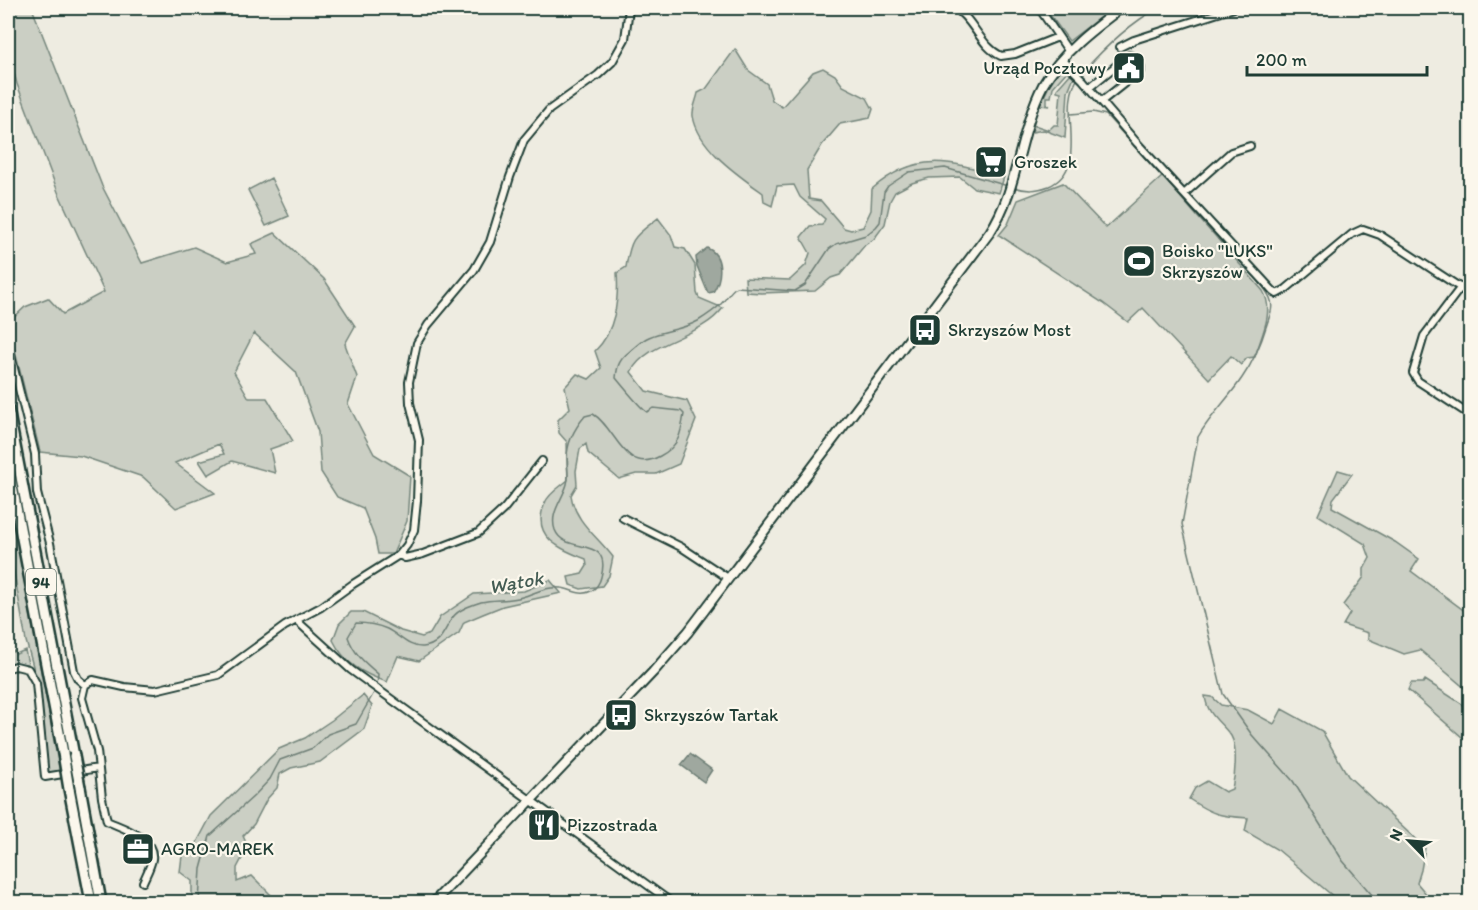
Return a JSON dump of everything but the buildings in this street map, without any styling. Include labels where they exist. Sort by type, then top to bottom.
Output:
[{"type":"main road","name":"94","points":[[8,409],[101,903]]},
{"type":"main road","name":"94","points":[[8,465],[91,903]]},
{"type":"street","points":[[143,882],[152,858],[149,846],[143,838],[107,821],[97,751],[82,698],[85,685],[93,680],[124,687],[155,690],[207,678],[229,668],[285,626],[297,621],[399,555],[414,530],[417,501],[419,440],[410,403],[409,382],[417,343],[428,325],[474,270],[490,242],[524,140],[549,110],[598,75],[612,62],[625,39],[630,8]]},
{"type":"street","points":[[955,8],[962,13],[986,44],[1001,56],[1015,54],[1058,37]]},
{"type":"street","points":[[1038,8],[1070,52]]},
{"type":"street","points":[[434,903],[668,656],[728,578],[990,232],[1000,216],[1008,195],[1037,98],[1047,78],[1062,59],[1090,32],[1121,8]]},
{"type":"street","points":[[1120,47],[1134,40],[1234,8]]},
{"type":"street","points":[[1090,87],[1130,55],[1133,56],[1141,70],[1102,101]]},
{"type":"street","points":[[1062,59],[1277,294],[1290,286],[1352,234],[1364,229],[1380,235],[1470,294]]},
{"type":"street","points":[[1184,194],[1232,152],[1250,146]]},
{"type":"street","points":[[1461,287],[1425,336],[1413,373],[1418,381],[1470,415]]},
{"type":"street","points":[[8,344],[35,454],[37,493],[52,554],[74,671],[85,685]]},
{"type":"street","points":[[399,555],[405,558],[423,554],[478,533],[504,509],[542,461]]},
{"type":"street","points":[[623,518],[681,547],[728,578]]},
{"type":"street","points":[[297,621],[351,670],[671,903]]},
{"type":"street","points":[[8,668],[16,666],[28,669],[36,683],[45,777],[98,768]]},
{"type":"shaded area","points":[[8,8],[32,8],[102,186],[142,263],[194,247],[227,262],[256,254],[251,244],[275,233],[324,279],[355,326],[345,344],[357,377],[348,404],[374,454],[410,476],[407,521],[393,554],[378,554],[363,508],[337,497],[321,472],[318,432],[296,372],[254,333],[234,372],[249,398],[267,398],[293,441],[270,449],[275,473],[232,461],[208,475],[199,461],[224,454],[219,444],[175,463],[215,493],[176,508],[143,477],[81,456],[40,452],[8,323],[25,307],[48,298],[63,314],[104,292],[58,192],[17,84],[8,52]]},
{"type":"shaded area","points":[[1045,8],[1112,8],[1069,41]]},
{"type":"shaded area","points":[[735,49],[748,70],[767,84],[772,100],[782,107],[813,72],[823,68],[835,75],[843,86],[867,98],[873,109],[870,118],[840,124],[822,145],[807,170],[809,199],[821,201],[844,228],[851,230],[863,227],[871,210],[872,189],[904,168],[919,164],[951,163],[1004,177],[999,193],[974,188],[960,177],[929,178],[912,183],[895,192],[890,201],[885,224],[840,275],[831,278],[815,291],[746,292],[745,278],[790,280],[806,265],[810,253],[801,237],[810,226],[822,225],[825,219],[800,197],[794,185],[777,186],[772,206],[764,202],[763,193],[720,160],[696,128],[693,113],[698,93],[706,89]]},
{"type":"shaded area","points":[[1060,69],[1068,70],[1053,87],[1051,97],[1047,97],[1047,104],[1050,106],[1040,105],[1050,84]]},
{"type":"shaded area","points":[[1072,72],[1075,74],[1068,91],[1065,138],[1044,130],[1032,132],[1034,125],[1049,130],[1054,125],[1058,125],[1061,92],[1057,89]]},
{"type":"shaded area","points":[[1163,176],[1263,291],[1268,307],[1266,324],[1255,357],[1247,358],[1241,365],[1231,356],[1209,379],[1143,308],[1128,322],[999,235],[1008,224],[1018,200],[1063,183],[1106,228]]},
{"type":"shaded area","points":[[271,178],[289,216],[266,226],[248,190]]},
{"type":"shaded area","points":[[658,218],[671,235],[675,247],[685,249],[695,265],[699,298],[723,308],[701,327],[649,353],[631,372],[646,391],[687,401],[696,420],[679,464],[656,474],[636,474],[619,479],[588,453],[586,444],[580,449],[576,471],[577,485],[571,495],[573,505],[582,521],[613,557],[609,576],[602,586],[581,589],[570,585],[568,577],[582,574],[587,566],[586,559],[550,540],[541,525],[541,515],[547,500],[568,480],[567,442],[559,433],[558,420],[570,408],[565,387],[577,374],[589,379],[601,368],[595,351],[607,335],[614,315],[617,273],[626,267],[635,238]]},
{"type":"shaded area","points":[[707,248],[713,251],[720,268],[716,287],[713,292],[708,293],[697,266],[696,257]]},
{"type":"shaded area","points":[[1338,470],[1352,474],[1333,499],[1332,507],[1395,542],[1419,559],[1411,571],[1470,615],[1470,700],[1468,691],[1420,650],[1404,654],[1368,639],[1368,633],[1343,625],[1350,613],[1343,605],[1364,577],[1364,569],[1370,558],[1365,544],[1318,515]]},
{"type":"shaded area","points":[[8,494],[60,773],[51,774],[46,770],[36,677],[26,641],[8,538]]},
{"type":"shaded area","points":[[550,580],[561,593],[503,606],[464,622],[459,633],[419,661],[398,656],[387,682],[355,667],[337,648],[333,640],[339,624],[351,612],[363,612],[401,631],[422,637],[430,634],[440,617],[474,594],[524,591]]},
{"type":"shaded area","points":[[8,646],[16,654],[25,650],[28,664],[8,665]]},
{"type":"shaded area","points":[[1425,680],[1468,708],[1470,705],[1470,744],[1408,690],[1411,683],[1423,683]]},
{"type":"shaded area","points":[[363,695],[372,706],[364,729],[320,762],[291,768],[280,774],[277,788],[267,799],[254,824],[243,836],[248,847],[237,868],[237,882],[252,876],[278,902],[236,902],[232,897],[211,902],[192,902],[192,881],[180,872],[182,856],[195,846],[211,816],[279,749],[305,738]]},
{"type":"shaded area","points":[[1205,696],[1212,697],[1221,705],[1248,710],[1274,724],[1282,709],[1322,731],[1348,776],[1425,848],[1417,883],[1433,902],[1340,902],[1278,850],[1245,831],[1248,818],[1217,814],[1189,799],[1195,788],[1207,781],[1225,792],[1232,789],[1233,783],[1235,748],[1233,741],[1211,713]]},
{"type":"shaded area","points":[[690,754],[712,770],[704,782],[681,765]]},
{"type":"waterway","name":"Wątok","points":[[1082,73],[1117,37],[1158,8]]},
{"type":"waterway","name":"Wątok","points":[[1013,187],[1027,190],[1040,189],[1062,177],[1071,151],[1070,104],[1079,77]]},
{"type":"waterway","points":[[1071,114],[1093,112],[1106,115],[1162,177]]},
{"type":"waterway","name":"Wątok","points":[[377,686],[378,674],[364,662],[350,643],[348,637],[356,623],[372,624],[409,643],[423,647],[438,640],[453,617],[474,604],[517,598],[551,588],[587,593],[596,587],[603,564],[600,555],[594,550],[560,538],[554,524],[555,512],[567,484],[568,448],[574,431],[585,416],[593,414],[601,420],[629,455],[638,460],[648,460],[660,456],[675,444],[683,421],[684,414],[681,411],[653,408],[647,412],[616,378],[621,360],[639,343],[649,337],[698,321],[718,307],[736,287],[795,291],[805,285],[829,249],[836,244],[866,235],[876,227],[880,222],[884,192],[888,186],[909,172],[945,168],[1008,186]]},
{"type":"waterway","points":[[1169,184],[1211,232]]},
{"type":"waterway","points":[[1218,239],[1260,283],[1272,305],[1257,352],[1250,365],[1198,437],[1182,524],[1223,694],[1252,735],[1293,781],[1343,861],[1378,902]]},
{"type":"waterway","name":"Wątok","points":[[199,902],[201,869],[210,836],[270,779],[280,760],[313,748],[328,734],[356,724],[375,691]]},
{"type":"place","name":"Urząd Pocztowy","points":[[1129,68]]},
{"type":"place","name":"Groszek","points":[[991,162]]},
{"type":"place","name":"Boisko \"LUKS\" Skrzyszów","points":[[1139,261]]},
{"type":"place","name":"Skrzyszów Most","points":[[925,330]]},
{"type":"place","name":"Skrzyszów Tartak","points":[[621,715]]},
{"type":"place","name":"Pizzostrada","points":[[544,825]]},
{"type":"place","name":"AGRO-MAREK","points":[[138,849]]}]
